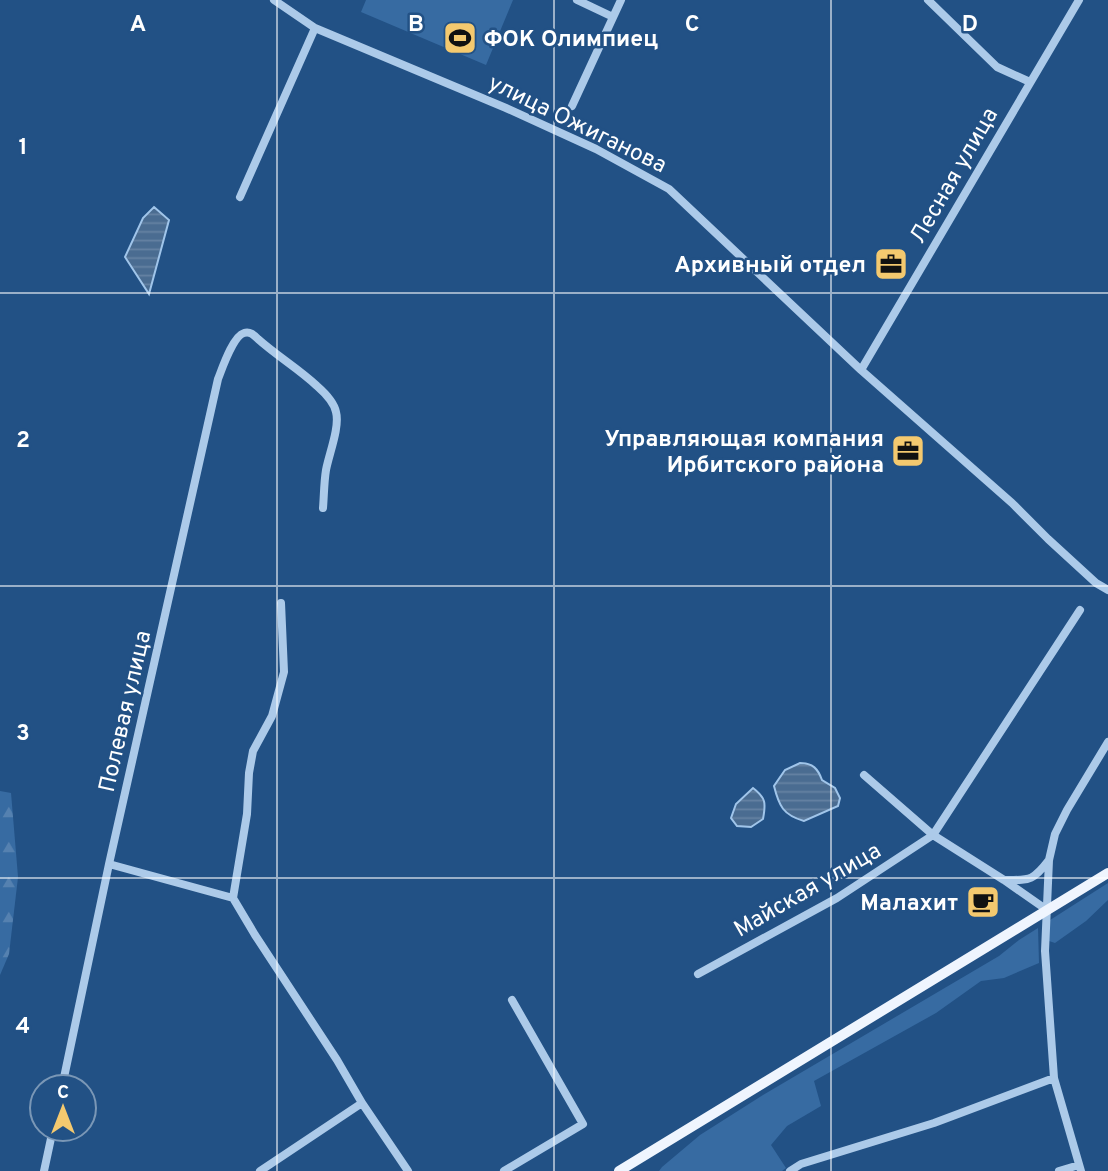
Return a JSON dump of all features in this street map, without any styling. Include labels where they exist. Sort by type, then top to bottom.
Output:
[{"type":"main road","points":[[619,1171],[1108,873]]},
{"type":"street","name":"улица Ожиганова","points":[[274,0],[315,28],[506,108],[596,149],[669,189],[861,370],[1013,503],[1096,583],[1108,590]]},
{"type":"street","points":[[577,0],[613,17]]},
{"type":"street","points":[[572,106],[621,0]]},
{"type":"street","points":[[928,0],[996,67],[1030,82]]},
{"type":"street","name":"Лесная улица","points":[[861,370],[1079,0]]},
{"type":"street","points":[[240,197],[315,28]]},
{"type":"street","name":"Полевая улица","points":[[65,1073],[218,379],[237,337],[243,333],[249,332],[317,386],[333,403],[337,423],[325,473],[323,508]]},
{"type":"street","points":[[233,898],[247,814],[253,751],[272,716],[284,672],[281,603]]},
{"type":"street","points":[[933,835],[1080,610]]},
{"type":"street","points":[[1059,1171],[1080,1168],[1054,1078],[1045,951],[1049,860],[1055,834],[1108,741]]},
{"type":"street","points":[[864,775],[933,835],[1047,910]]},
{"type":"street","name":"Майская улица","points":[[698,974],[837,898],[933,835]]},
{"type":"street","points":[[1004,880],[1027,880],[1038,874],[1049,860]]},
{"type":"street","points":[[109,864],[233,898],[408,1171]]},
{"type":"street","points":[[504,1171],[583,1124],[512,1000]]},
{"type":"street","points":[[790,1171],[801,1164],[934,1123],[1054,1078]]},
{"type":"street","points":[[260,1171],[362,1103]]},
{"type":"street","points":[[44,1171],[50,1143]]},
{"type":"green space","name":"ФОК Олимпиец","points":[[366,0],[513,0],[486,65],[361,12]]},
{"type":"green space","points":[[0,791],[11,793],[18,877],[9,954],[0,975]]},
{"type":"green space","points":[[1108,883],[1108,900],[1086,921],[1055,943],[1049,941],[1047,922]]},
{"type":"green space","points":[[1038,928],[1039,963],[1004,978],[981,981],[936,1013],[814,1081],[821,1106],[787,1126],[771,1145],[786,1168],[782,1171],[659,1171],[700,1135],[999,956]]},
{"type":"shaded area","points":[[154,207],[169,220],[149,294],[125,257],[143,218]]},
{"type":"shaded area","points":[[800,763],[814,767],[822,780],[835,788],[840,798],[838,806],[804,821],[791,816],[783,809],[774,786],[785,770]]},
{"type":"shaded area","points":[[753,788],[764,801],[763,819],[751,827],[737,826],[731,818],[736,804]]},
{"type":"place","name":"ФОК Олимпиец","points":[[460,38]]},
{"type":"place","name":"Архивный отдел","points":[[891,264]]},
{"type":"place","name":"Управляющая компания Ирбитского района","points":[[908,451]]},
{"type":"place","name":"Малахит","points":[[983,902]]}]
